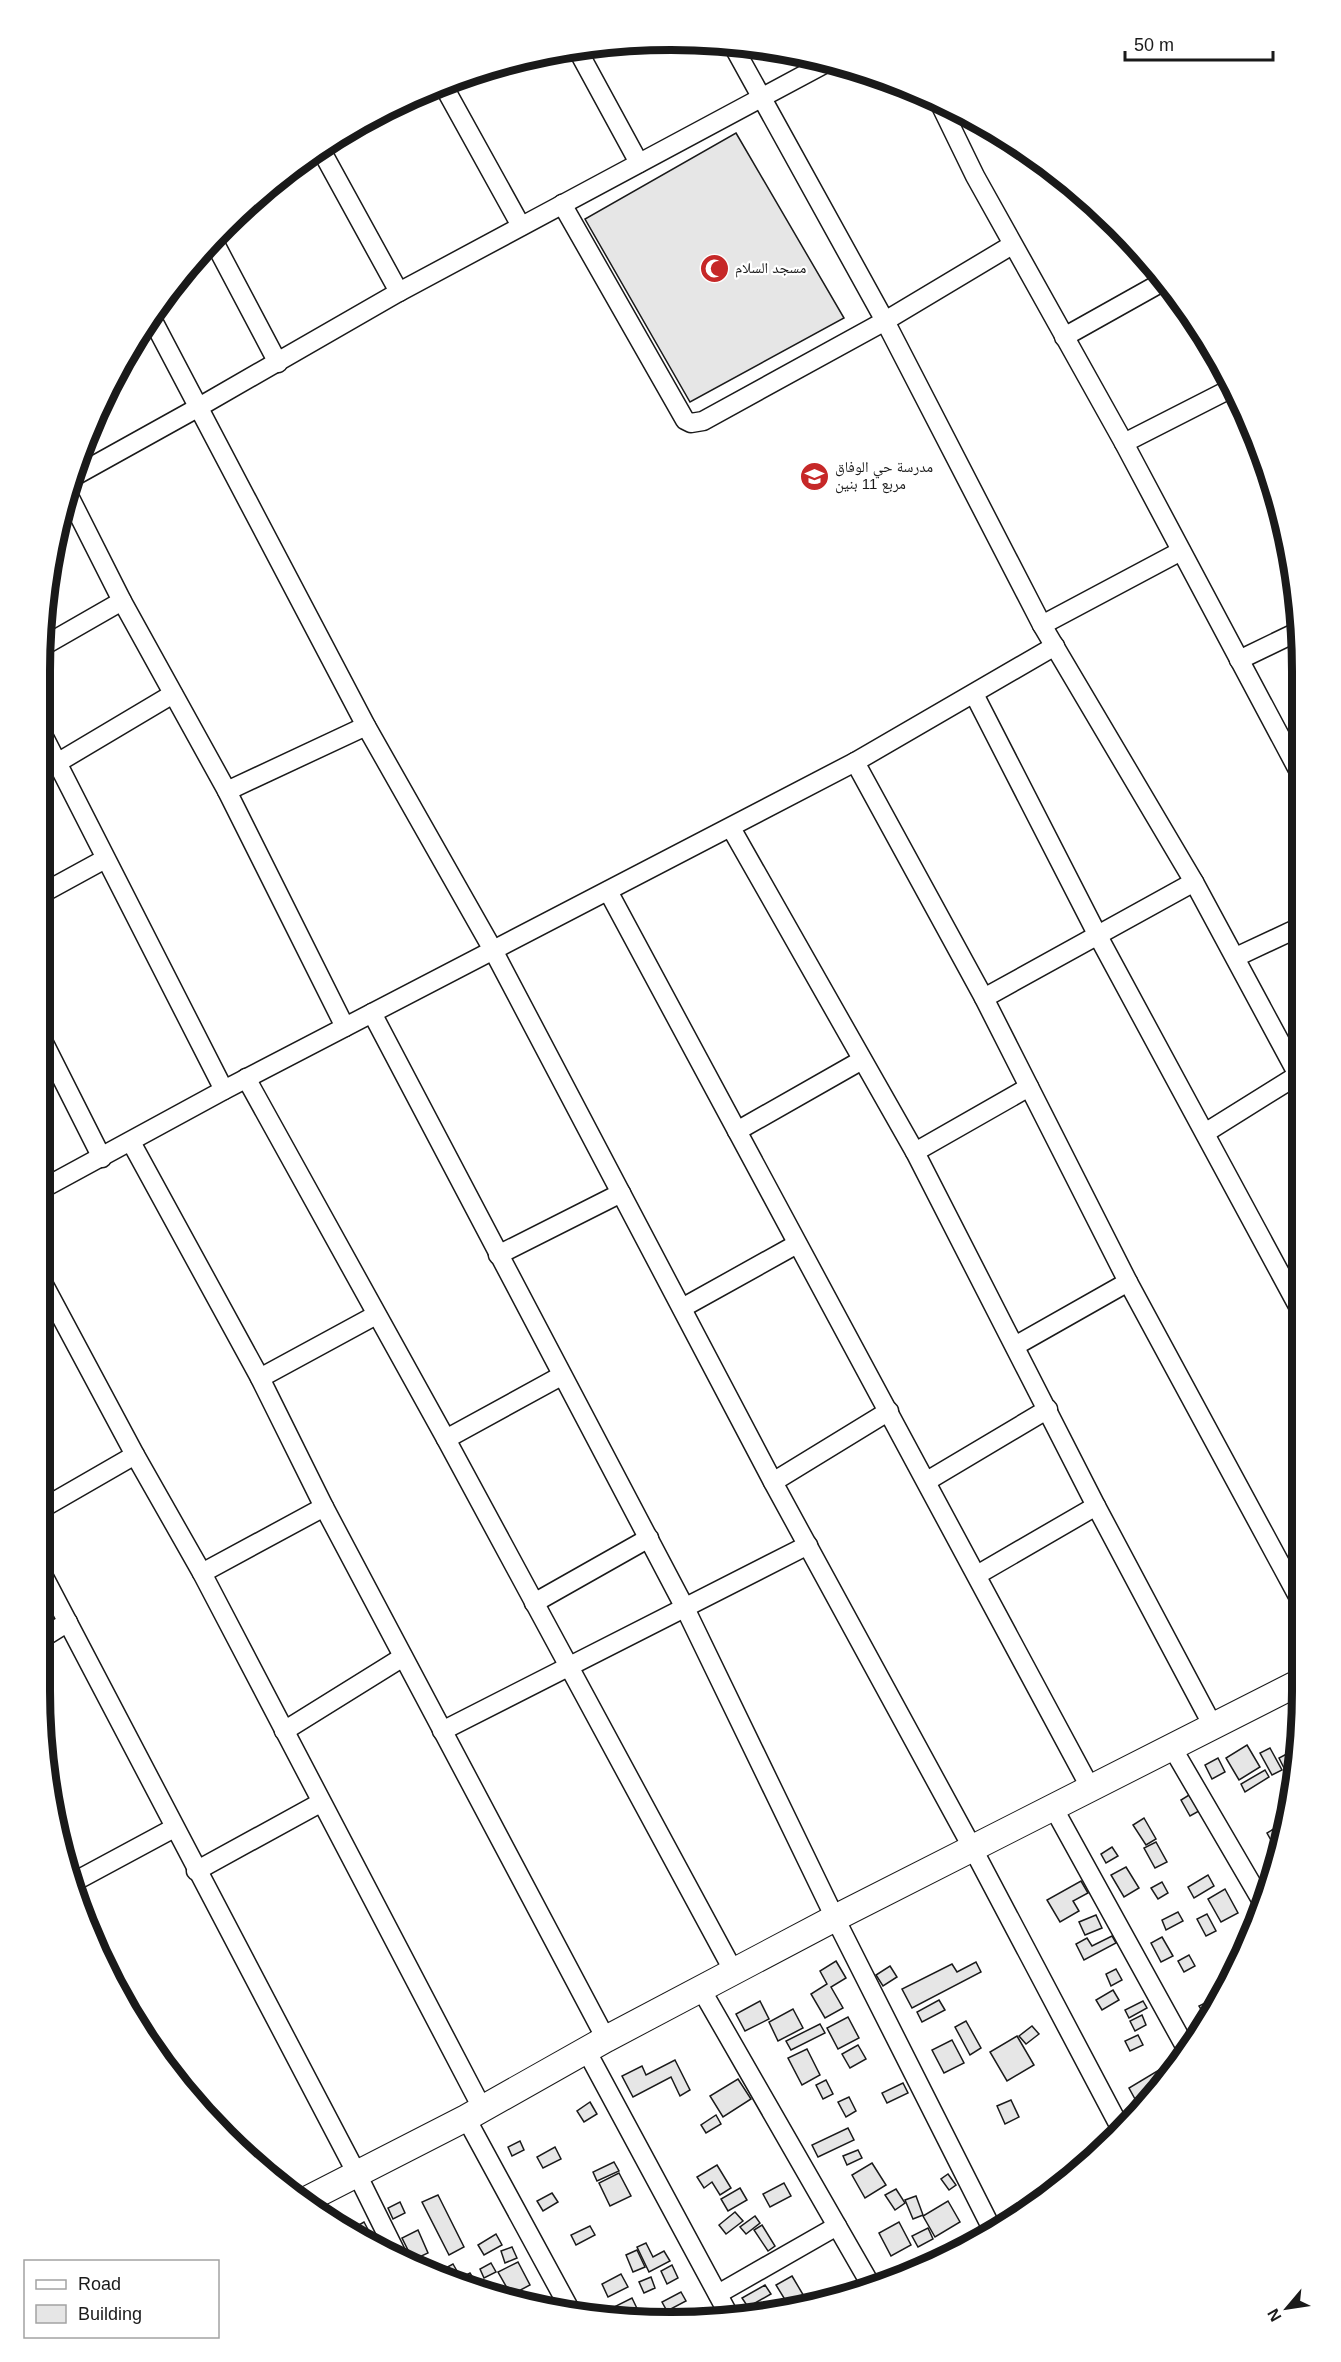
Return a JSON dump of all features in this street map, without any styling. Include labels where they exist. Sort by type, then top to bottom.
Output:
[{"type":"street","points":[[737,54],[885,321],[1054,646],[1194,882],[1292,1064]]},
{"type":"street","points":[[581,56],[639,163]]},
{"type":"street","points":[[82,472],[278,363],[399,292],[818,68]]},
{"type":"street","points":[[447,92],[521,226]]},
{"type":"street","points":[[945,114],[1012,245],[1124,443],[1239,660],[1292,746]]},
{"type":"street","points":[[324,155],[399,292]]},
{"type":"street","points":[[562,204],[685,420],[691,423],[703,421],[885,321],[1012,245]]},
{"type":"street","points":[[217,247],[278,363]]},
{"type":"street","points":[[1064,337],[1157,285]]},
{"type":"street","points":[[155,324],[366,726],[492,950],[773,1482],[973,1849],[1118,2123]]},
{"type":"street","points":[[1124,443],[1225,392]]},
{"type":"street","points":[[73,505],[122,601],[227,791],[345,1027]]},
{"type":"street","points":[[1042,624],[1181,551]]},
{"type":"street","points":[[50,642],[122,601]]},
{"type":"street","points":[[1239,660],[1290,635]]},
{"type":"street","points":[[49,1185],[246,1078],[855,762],[1054,646]]},
{"type":"street","points":[[57,763],[173,694]]},
{"type":"street","points":[[974,694],[1098,936],[1292,1295]]},
{"type":"street","points":[[227,791],[366,726]]},
{"type":"street","points":[[49,747],[224,1090]]},
{"type":"street","points":[[855,762],[984,998],[1128,1282],[1292,1585]]},
{"type":"street","points":[[731,828],[915,1152],[1096,1506],[1214,1728]]},
{"type":"street","points":[[49,890],[105,859]]},
{"type":"street","points":[[984,998],[1194,882]]},
{"type":"street","points":[[608,891],[1091,1789]]},
{"type":"street","points":[[1236,957],[1292,931]]},
{"type":"street","points":[[372,1014],[684,1606],[835,1918],[989,2224]]},
{"type":"street","points":[[49,1053],[102,1158]]},
{"type":"street","points":[[737,1131],[862,1060]]},
{"type":"street","points":[[246,1078],[446,1439],[567,1667],[734,1972]]},
{"type":"street","points":[[1205,1133],[1292,1079]]},
{"type":"street","points":[[915,1152],[1029,1087]]},
{"type":"street","points":[[131,1142],[260,1378],[324,1507],[442,1731],[726,2310]]},
{"type":"street","points":[[498,1255],[621,1193]]},
{"type":"street","points":[[682,1308],[798,1244]]},
{"type":"street","points":[[1015,1346],[1128,1282]]},
{"type":"street","points":[[49,1294],[135,1455],[202,1573],[321,1803],[567,2304]]},
{"type":"street","points":[[260,1378],[376,1315]]},
{"type":"street","points":[[446,1439],[561,1376]]},
{"type":"street","points":[[927,1481],[1048,1409]]},
{"type":"street","points":[[773,1482],[888,1411]]},
{"type":"street","points":[[49,1505],[135,1455]]},
{"type":"street","points":[[977,1575],[1096,1506]]},
{"type":"street","points":[[202,1573],[324,1507]]},
{"type":"street","points":[[534,1603],[649,1538]]},
{"type":"street","points":[[442,1731],[808,1545]]},
{"type":"street","points":[[49,1586],[393,2246]]},
{"type":"street","points":[[49,1634],[68,1622]]},
{"type":"street","points":[[284,1731],[403,1657]]},
{"type":"street","points":[[311,2198],[474,2113],[596,2044],[835,1918],[1292,1688]]},
{"type":"street","points":[[1173,1749],[1258,1894]]},
{"type":"street","points":[[196,1871],[321,1803]]},
{"type":"street","points":[[1053,1808],[1183,2043]]},
{"type":"street","points":[[79,1879],[174,1828]]},
{"type":"street","points":[[701,1989],[868,2280]]},
{"type":"street","points":[[718,2294],[837,2226]]},
{"type":"building","name":"مسجد السلام","points":[[736,133],[844,318],[690,402],[585,219]]},
{"type":"building","points":[[1247,1745],[1260,1767],[1239,1780],[1226,1758]]},
{"type":"building","points":[[1270,1748],[1282,1770],[1272,1775],[1260,1753]]},
{"type":"building","points":[[1288,1753],[1286,1769],[1285,1770],[1279,1758]]},
{"type":"building","points":[[1218,1758],[1225,1772],[1212,1779],[1205,1765]]},
{"type":"building","points":[[1265,1770],[1269,1777],[1245,1792],[1241,1784]]},
{"type":"building","points":[[1189,1795],[1199,1811],[1190,1816],[1181,1800]]},
{"type":"building","points":[[1144,1818],[1156,1839],[1146,1845],[1133,1825]]},
{"type":"building","points":[[1276,1827],[1272,1843],[1267,1833]]},
{"type":"building","points":[[1156,1842],[1167,1862],[1155,1868],[1144,1848]]},
{"type":"building","points":[[1112,1847],[1118,1856],[1106,1863],[1101,1854]]},
{"type":"building","points":[[1126,1867],[1139,1888],[1124,1897],[1111,1875]]},
{"type":"building","points":[[1208,1875],[1214,1886],[1194,1898],[1188,1887]]},
{"type":"building","points":[[1081,1881],[1088,1893],[1073,1901],[1079,1911],[1060,1922],[1047,1900]]},
{"type":"building","points":[[1162,1882],[1168,1893],[1158,1899],[1151,1888]]},
{"type":"building","points":[[1225,1889],[1238,1913],[1221,1922],[1208,1899]]},
{"type":"building","points":[[1178,1912],[1183,1921],[1166,1930],[1162,1920]]},
{"type":"building","points":[[1207,1914],[1216,1931],[1206,1936],[1197,1919]]},
{"type":"building","points":[[1096,1915],[1102,1928],[1085,1935],[1079,1922]]},
{"type":"building","points":[[1112,1936],[1116,1943],[1084,1960],[1076,1944],[1087,1938],[1092,1946]]},
{"type":"building","points":[[1162,1937],[1173,1956],[1161,1962],[1151,1943]]},
{"type":"building","points":[[1189,1955],[1195,1966],[1184,1972],[1178,1961]]},
{"type":"building","points":[[836,1961],[846,1978],[831,1987],[843,2008],[825,2018],[811,1994],[827,1984],[820,1971]]},
{"type":"building","points":[[976,1962],[981,1972],[912,2008],[902,1989],[952,1964],[957,1972]]},
{"type":"building","points":[[890,1966],[897,1977],[883,1986],[876,1975]]},
{"type":"building","points":[[1116,1969],[1122,1980],[1111,1986],[1106,1974]]},
{"type":"building","points":[[1113,1990],[1119,2000],[1102,2010],[1096,2000]]},
{"type":"building","points":[[939,2000],[945,2010],[922,2022],[917,2012]]},
{"type":"building","points":[[760,2001],[769,2019],[745,2031],[736,2014]]},
{"type":"building","points":[[1143,2001],[1147,2008],[1129,2018],[1125,2010]]},
{"type":"building","points":[[1208,2001],[1202,2012],[1199,2006]]},
{"type":"building","points":[[793,2009],[803,2028],[778,2041],[769,2022]]},
{"type":"building","points":[[1142,2015],[1146,2025],[1135,2031],[1130,2021]]},
{"type":"building","points":[[848,2017],[859,2038],[838,2049],[827,2028]]},
{"type":"building","points":[[966,2021],[981,2048],[970,2055],[955,2027]]},
{"type":"building","points":[[820,2024],[825,2033],[791,2050],[786,2041]]},
{"type":"building","points":[[1032,2026],[1039,2034],[1026,2044],[1019,2036]]},
{"type":"building","points":[[1138,2035],[1143,2045],[1130,2051],[1125,2041]]},
{"type":"building","points":[[1017,2036],[1034,2065],[1007,2081],[990,2052]]},
{"type":"building","points":[[952,2040],[964,2063],[944,2073],[932,2050]]},
{"type":"building","points":[[858,2045],[866,2059],[850,2068],[842,2054]]},
{"type":"building","points":[[807,2049],[820,2075],[802,2085],[788,2058]]},
{"type":"building","points":[[675,2060],[690,2090],[680,2096],[671,2077],[633,2097],[622,2076],[642,2066],[646,2075]]},
{"type":"building","points":[[1165,2068],[1143,2094],[1135,2099],[1129,2088]]},
{"type":"building","points":[[738,2079],[751,2099],[723,2117],[710,2096]]},
{"type":"building","points":[[826,2080],[833,2094],[823,2099],[816,2085]]},
{"type":"building","points":[[903,2083],[908,2093],[887,2103],[882,2093]]},
{"type":"building","points":[[849,2097],[856,2111],[846,2117],[838,2102]]},
{"type":"building","points":[[1011,2100],[1019,2117],[1005,2124],[997,2106]]},
{"type":"building","points":[[590,2102],[597,2114],[584,2122],[577,2111]]},
{"type":"building","points":[[716,2115],[721,2124],[706,2133],[701,2125]]},
{"type":"building","points":[[848,2128],[854,2140],[818,2157],[812,2145]]},
{"type":"building","points":[[520,2141],[524,2150],[512,2156],[508,2147]]},
{"type":"building","points":[[555,2147],[561,2159],[543,2168],[537,2157]]},
{"type":"building","points":[[858,2150],[862,2158],[847,2165],[843,2156]]},
{"type":"building","points":[[614,2162],[619,2171],[597,2181],[593,2172]]},
{"type":"building","points":[[872,2163],[886,2185],[865,2198],[852,2175]]},
{"type":"building","points":[[717,2165],[731,2188],[720,2195],[712,2182],[704,2188],[697,2177]]},
{"type":"building","points":[[619,2173],[631,2196],[610,2206],[599,2183]]},
{"type":"building","points":[[948,2174],[956,2185],[949,2190],[941,2179]]},
{"type":"building","points":[[784,2183],[791,2196],[770,2207],[763,2194]]},
{"type":"building","points":[[740,2188],[747,2200],[728,2211],[721,2199]]},
{"type":"building","points":[[896,2189],[905,2203],[895,2210],[885,2195]]},
{"type":"building","points":[[552,2193],[558,2202],[543,2211],[537,2201]]},
{"type":"building","points":[[438,2195],[464,2247],[449,2255],[422,2202]]},
{"type":"building","points":[[916,2196],[923,2215],[913,2219],[905,2200]]},
{"type":"building","points":[[948,2201],[960,2222],[935,2237],[923,2216]]},
{"type":"building","points":[[400,2202],[405,2213],[393,2219],[388,2208]]},
{"type":"building","points":[[735,2212],[743,2221],[726,2234],[719,2225]]},
{"type":"building","points":[[755,2216],[760,2223],[746,2234],[740,2227]]},
{"type":"building","points":[[364,2222],[371,2235],[360,2229],[356,2227]]},
{"type":"building","points":[[899,2222],[911,2245],[891,2256],[879,2233]]},
{"type":"building","points":[[762,2225],[775,2246],[768,2251],[754,2230]]},
{"type":"building","points":[[590,2226],[595,2235],[576,2245],[571,2235]]},
{"type":"building","points":[[928,2228],[933,2239],[918,2247],[912,2236]]},
{"type":"building","points":[[418,2230],[428,2253],[418,2258],[410,2255],[402,2238]]},
{"type":"building","points":[[496,2234],[502,2245],[484,2255],[478,2245]]},
{"type":"building","points":[[646,2243],[653,2257],[664,2251],[670,2261],[649,2272],[637,2247]]},
{"type":"building","points":[[512,2247],[517,2258],[505,2263],[501,2251]]},
{"type":"building","points":[[637,2250],[645,2267],[633,2272],[626,2255]]},
{"type":"building","points":[[518,2262],[530,2285],[516,2292],[508,2291],[498,2272]]},
{"type":"building","points":[[491,2263],[496,2272],[484,2278],[480,2269]]},
{"type":"building","points":[[453,2264],[460,2275],[443,2269]]},
{"type":"building","points":[[672,2265],[678,2278],[667,2284],[661,2271]]},
{"type":"building","points":[[470,2273],[475,2281],[471,2280],[463,2277]]},
{"type":"building","points":[[621,2274],[628,2287],[608,2297],[602,2284]]},
{"type":"building","points":[[792,2276],[805,2298],[786,2302],[776,2285]]},
{"type":"building","points":[[651,2277],[655,2288],[644,2293],[639,2282]]},
{"type":"building","points":[[765,2285],[771,2294],[748,2307],[742,2298]]},
{"type":"building","points":[[681,2292],[686,2301],[667,2311],[662,2302]]},
{"type":"building","points":[[632,2298],[638,2311],[615,2310],[614,2307]]},
{"type":"place","name":"مسجد السلام","points":[[714,268]]},
{"type":"place","name":"مدرسة حي الوفاق مربع 11 بنين","points":[[814,476]]}]
